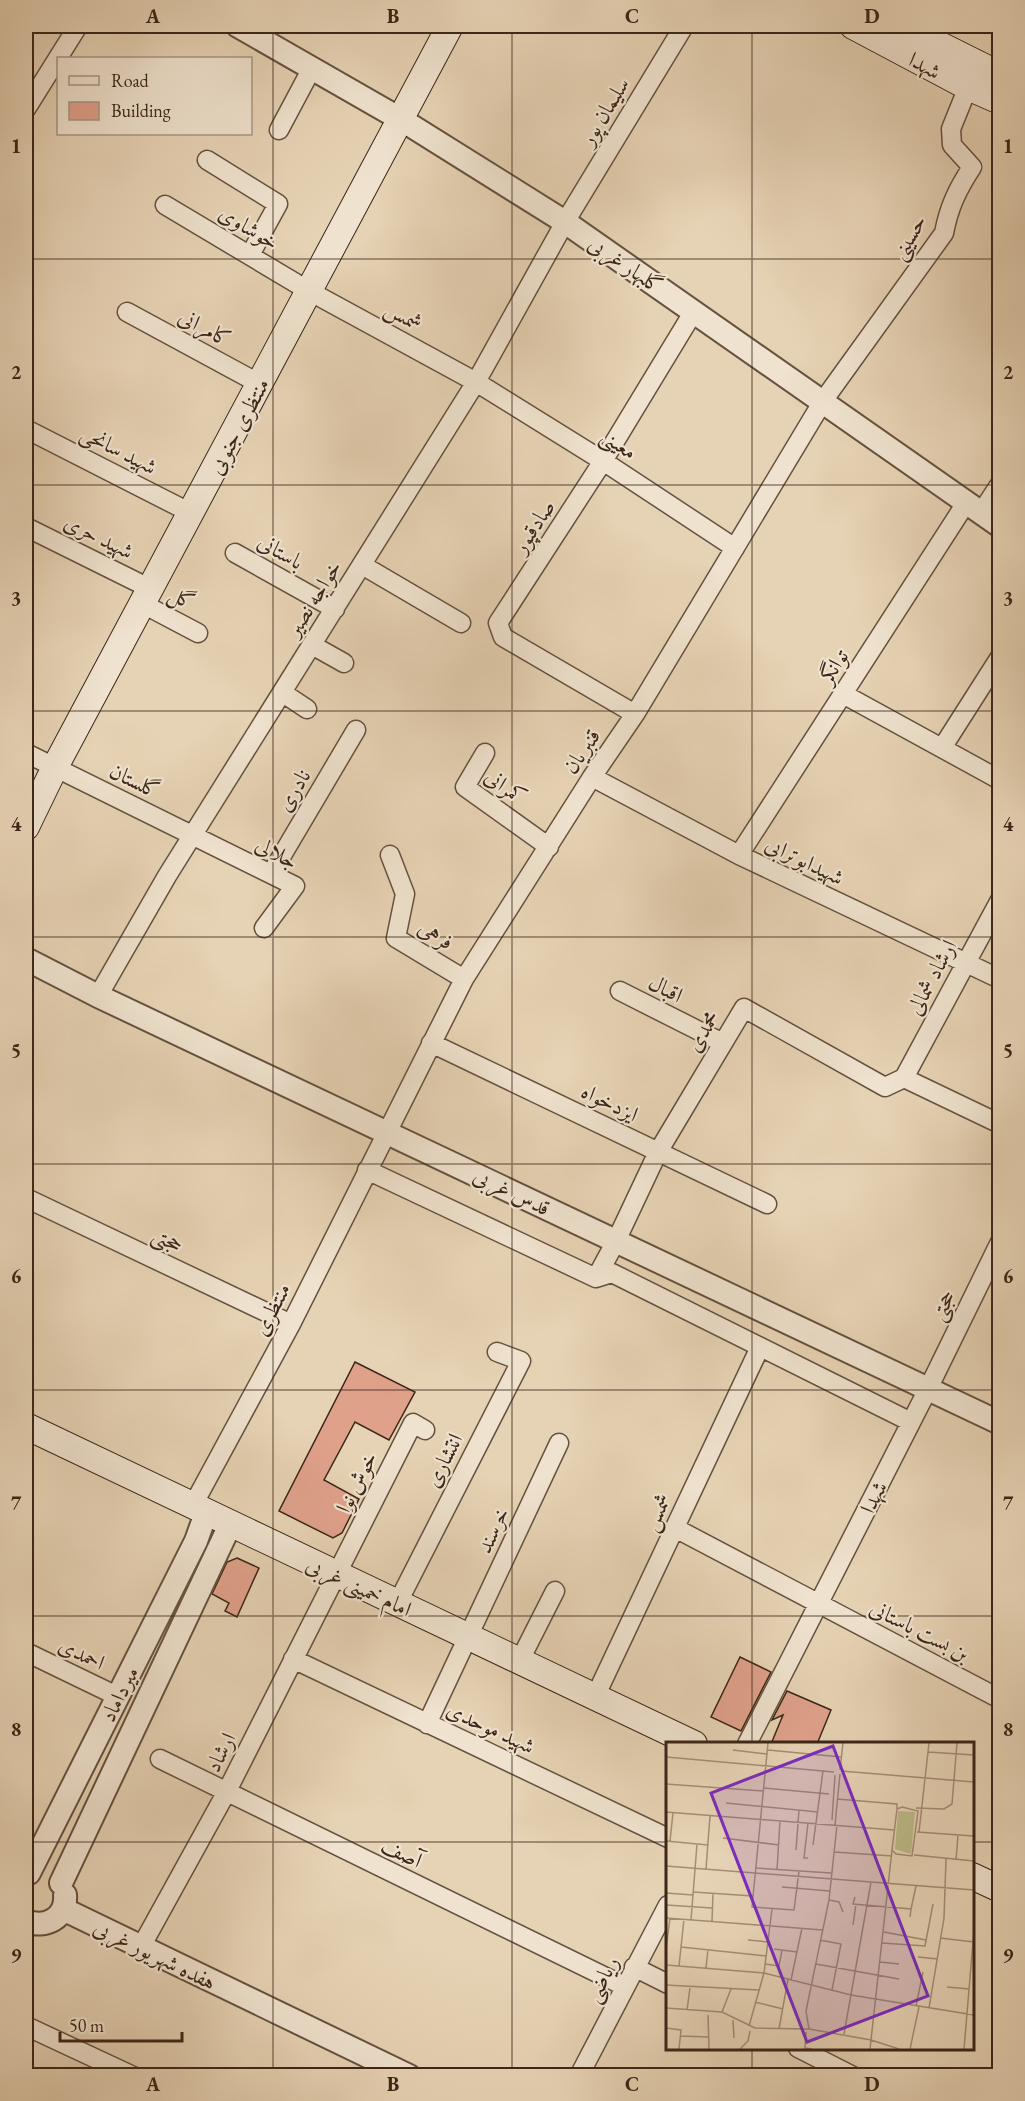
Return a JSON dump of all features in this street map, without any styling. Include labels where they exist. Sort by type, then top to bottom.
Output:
[{"type":"main road","name":"منتظری جنوبی","points":[[26,827],[55,767],[402,120],[450,26]]},
{"type":"main road","name":"شهدا","points":[[853,26],[999,101]]},
{"type":"main road","name":"شهدا","points":[[902,26],[999,74]]},
{"type":"main road","name":"امام خمینی غربی","points":[[26,1426],[336,1576],[690,1742]]},
{"type":"main road","points":[[974,1877],[999,1889]]},
{"type":"street","points":[[59,57],[78,26]]},
{"type":"street","name":"گلبهار غربی","points":[[238,26],[402,120],[565,222],[982,514]]},
{"type":"street","name":"سلیمان پور","points":[[565,222],[684,26]]},
{"type":"street","points":[[26,110],[57,60]]},
{"type":"street","points":[[279,130],[312,68]]},
{"type":"street","name":"حسینی","points":[[823,401],[944,233],[948,210],[959,186],[972,167],[952,145],[951,129],[968,87]]},
{"type":"street","points":[[207,160],[278,204],[250,255]]},
{"type":"street","name":"خوشاوی","points":[[165,205],[309,291]]},
{"type":"street","name":"خواجه نصیر","points":[[98,996],[167,876],[476,382],[565,222]]},
{"type":"street","name":"شمس","points":[[309,291],[476,382]]},
{"type":"street","name":"صادقپور","points":[[635,714],[503,637],[498,623],[603,461],[694,311]]},
{"type":"street","name":"کامرانی","points":[[127,312],[260,384]]},
{"type":"street","name":"معینی","points":[[476,382],[603,461],[735,548]]},
{"type":"street","name":"قنبریان","points":[[386,1131],[464,979],[592,777],[635,714],[823,401]]},
{"type":"street","name":"شهید سانحی","points":[[26,429],[191,513]]},
{"type":"street","name":"توانگر","points":[[739,855],[843,694],[982,514],[999,484]]},
{"type":"street","name":"شهید حری","points":[[26,527],[147,596]]},
{"type":"street","name":"باستانی","points":[[235,553],[334,609]]},
{"type":"street","points":[[362,565],[461,623]]},
{"type":"street","name":"گل","points":[[147,596],[198,633]]},
{"type":"street","points":[[312,645],[344,663]]},
{"type":"street","points":[[942,748],[999,657]]},
{"type":"street","points":[[283,693],[307,709]]},
{"type":"street","points":[[843,694],[999,780]]},
{"type":"street","name":"نادری","points":[[271,874],[356,730]]},
{"type":"street","points":[[26,753],[55,767]]},
{"type":"street","name":"کمرانی","points":[[485,753],[465,787],[549,847]]},
{"type":"street","name":"گلستان","points":[[55,767],[193,836]]},
{"type":"street","name":"شهیدابوترابی","points":[[592,777],[739,855],[999,980]]},
{"type":"street","name":"جلالی","points":[[193,836],[295,886],[264,928]]},
{"type":"street","name":"فرهی","points":[[390,855],[405,894],[396,938],[464,979]]},
{"type":"street","name":"ارشاد شمالی","points":[[904,1078],[999,900]]},
{"type":"street","name":"قدس غربی","points":[[26,959],[98,996],[999,1423]]},
{"type":"street","name":"اقبال","points":[[620,991],[723,1043]]},
{"type":"street","name":"محمدی","points":[[596,1278],[658,1152],[744,1008],[885,1087],[904,1078]]},
{"type":"street","name":"ایزدخواه","points":[[431,1043],[767,1204]]},
{"type":"street","points":[[904,1078],[999,1124]]},
{"type":"street","name":"منتظری","points":[[199,1510],[386,1131]]},
{"type":"street","points":[[367,1170],[596,1278],[612,1274],[911,1422]]},
{"type":"street","name":"حجتی","points":[[26,1198],[291,1324]]},
{"type":"street","name":"حجتی","points":[[928,1389],[999,1242]]},
{"type":"street","name":"شمس","points":[[595,1698],[760,1347]]},
{"type":"street","name":"انتشاری","points":[[397,1604],[521,1361],[497,1352]]},
{"type":"street","name":"شهدا","points":[[748,1742],[928,1389]]},
{"type":"street","name":"خوش نوا","points":[[336,1576],[413,1424],[426,1430]]},
{"type":"street","name":"خرسند","points":[[427,1724],[558,1443]]},
{"type":"street","name":"میرداماد","points":[[28,1874],[196,1541],[199,1510]]},
{"type":"street","name":"میرداماد","points":[[61,1883],[230,1525]]},
{"type":"street","points":[[675,1528],[818,1605]]},
{"type":"street","name":"ارشاد","points":[[141,1947],[226,1793],[336,1576]]},
{"type":"street","points":[[519,1662],[555,1591]]},
{"type":"street","name":"بن بست باستانی","points":[[818,1605],[999,1699]]},
{"type":"street","name":"احمدی","points":[[26,1653],[117,1696]]},
{"type":"street","name":"شهید موحدی","points":[[293,1659],[666,1837]]},
{"type":"street","name":"آصف","points":[[160,1760],[624,1986]]},
{"type":"street","points":[[28,1874],[47,1873],[61,1883],[66,1901],[63,1910],[51,1922],[28,1929]]},
{"type":"street","name":"ریاضی","points":[[579,2076],[666,1909]]},
{"type":"street","name":"هفده شهریور غربی","points":[[63,1910],[409,2076]]},
{"type":"street","points":[[634,1967],[666,1983]]},
{"type":"street","points":[[26,2026],[133,2076]]},
{"type":"street","points":[[800,2050],[853,2076]]},
{"type":"building","points":[[355,1362],[415,1392],[389,1440],[355,1422],[324,1480],[359,1499],[342,1533],[333,1538],[279,1511]]},
{"type":"building","points":[[237,1558],[259,1568],[237,1617],[225,1611],[229,1603],[212,1594],[227,1562]]},
{"type":"building","points":[[740,1657],[771,1672],[741,1731],[711,1717]]},
{"type":"building","points":[[787,1691],[831,1710],[818,1742],[772,1742],[783,1715],[772,1720]]}]
